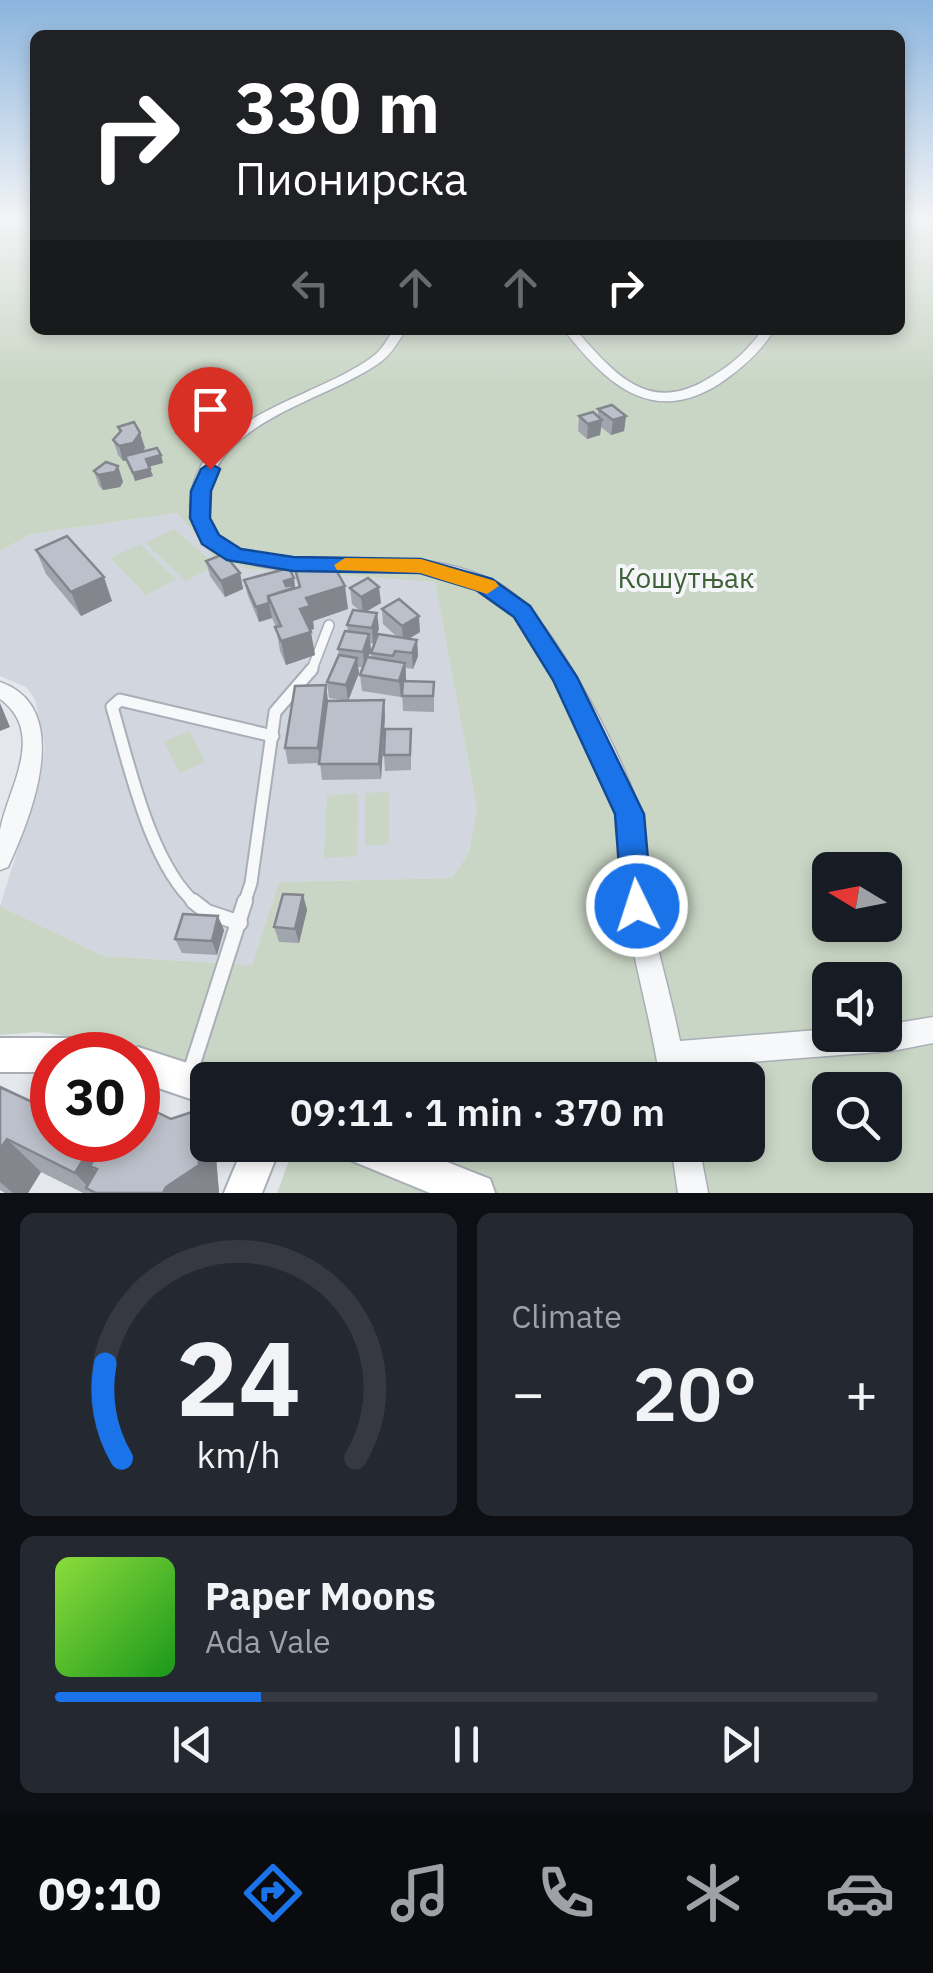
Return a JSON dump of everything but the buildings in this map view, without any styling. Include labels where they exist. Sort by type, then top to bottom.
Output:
[{"type":"street","points":[[396,335],[377,359],[281,405],[235,440],[207,475],[200,509],[203,528],[220,548],[255,561],[399,564],[442,570],[484,584],[522,612],[564,677],[630,814],[634,892],[671,1062]]},
{"type":"street","points":[[575,335],[622,386],[637,395],[666,400],[686,397],[714,383],[750,354],[764,335]]},
{"type":"street","points":[[0,689],[18,698],[28,710],[32,738],[25,788],[0,860]]},
{"type":"street","points":[[716,1062],[933,1030]]},
{"type":"street","points":[[0,1055],[30,1055]]},
{"type":"street","points":[[160,1071],[190,1081]]},
{"type":"street","points":[[243,1193],[256,1162]]},
{"type":"street","points":[[400,1162],[476,1193]]},
{"type":"street","points":[[687,1162],[692,1193]]},
{"type":"lane","points":[[203,1062],[256,854],[277,706],[310,674],[329,626]]},
{"type":"lane","points":[[240,922],[200,909],[171,870],[143,805],[112,707],[120,700],[273,736]]},
{"type":"shaded area","points":[[177,513],[248,569],[435,582],[477,809],[469,852],[452,878],[279,882],[252,965],[103,956],[0,906],[41,776],[45,746],[35,699],[26,687],[0,676],[0,551],[31,534]]},
{"type":"green space","name":"Кошутњак","points":[[0,273],[30,273],[30,335],[905,335],[905,273],[933,273],[933,1193],[277,1193],[289,1162],[765,1162],[765,1062],[190,1062],[190,1066],[160,1054],[160,1032],[0,1035],[0,906],[103,956],[252,965],[279,882],[452,878],[469,852],[477,809],[435,582],[248,569],[213,556],[177,513],[31,534],[0,551]]},
{"type":"green space","points":[[174,529],[216,565],[186,581],[145,543]]},
{"type":"green space","points":[[140,544],[176,579],[146,595],[111,558]]},
{"type":"green space","points":[[189,731],[205,762],[180,773],[164,742]]},
{"type":"green space","points":[[389,792],[389,844],[365,846],[365,793]]},
{"type":"green space","points":[[358,793],[357,856],[324,858],[327,796]]},
{"type":"slow traffic","points":[[345,565],[421,566],[487,586]]},
{"type":"route","points":[[210,469],[201,491],[200,518],[210,539],[235,555],[293,564],[421,566],[484,584],[512,601],[564,677],[630,814],[637,906]]}]
